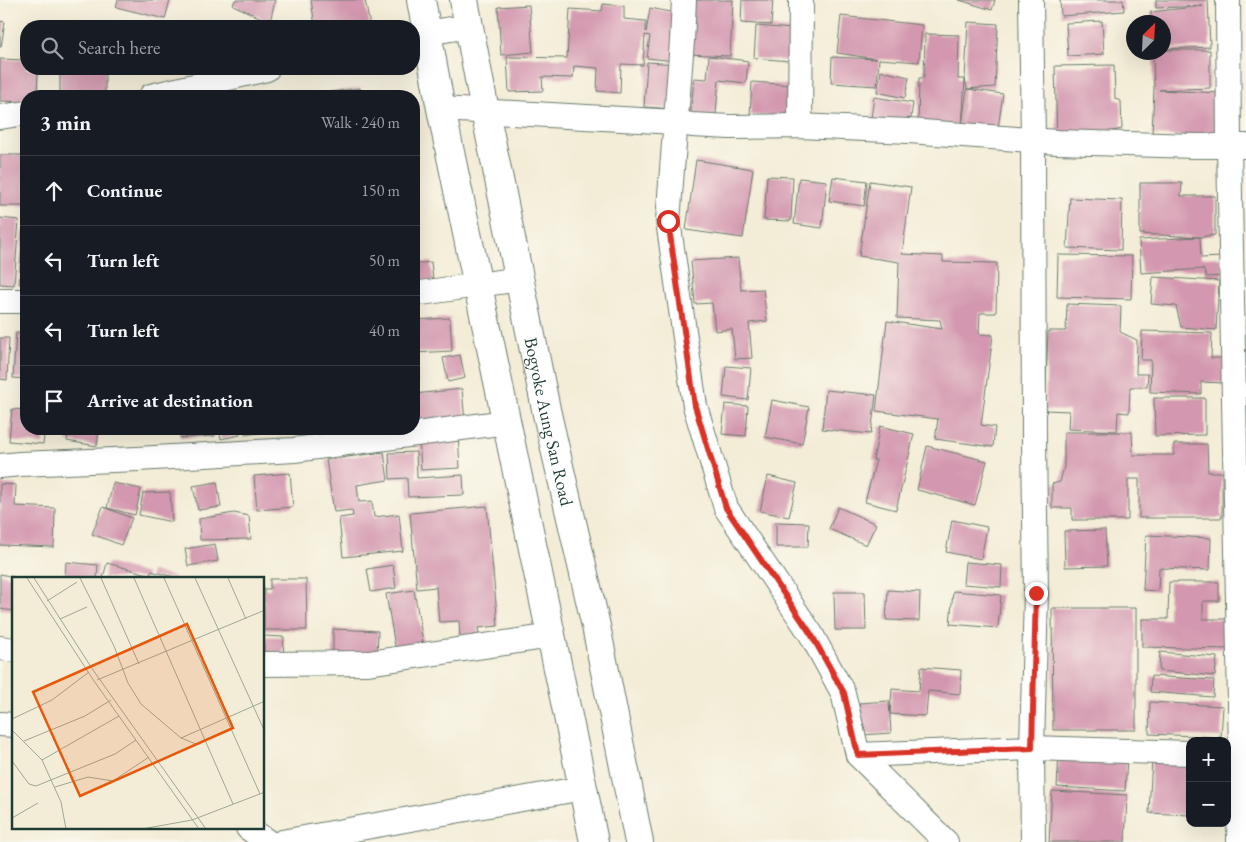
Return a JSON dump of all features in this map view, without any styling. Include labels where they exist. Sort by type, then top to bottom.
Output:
[{"type":"highway","points":[[421,0],[420,35],[441,109],[594,842]]},
{"type":"highway","name":"Bogyoke Aung San Road","points":[[466,13],[547,414],[596,626],[639,842]]},
{"type":"street","points":[[684,0],[668,221],[695,406],[726,508],[811,634],[844,693],[858,755],[946,842]]},
{"type":"street","points":[[800,126],[801,0]]},
{"type":"street","points":[[1031,0],[1036,593],[1032,748],[1033,842]]},
{"type":"street","points":[[1228,0],[1237,146],[1238,754],[1240,842]]},
{"type":"street","points":[[420,35],[466,13]]},
{"type":"street","points":[[177,90],[241,75]]},
{"type":"street","points":[[441,109],[676,122],[692,125],[730,127],[800,126],[1057,142],[1237,146]]},
{"type":"street","points":[[0,117],[20,113]]},
{"type":"street","points":[[420,293],[520,279]]},
{"type":"street","points":[[0,301],[20,301]]},
{"type":"street","points":[[420,433],[506,422]]},
{"type":"street","points":[[0,466],[294,450],[408,435]]},
{"type":"street","points":[[265,664],[368,663],[552,636]]},
{"type":"street","points":[[858,755],[1032,748],[1186,753]]},
{"type":"street","points":[[282,842],[583,788]]},
{"type":"street","points":[[251,830],[268,842]]},
{"type":"building","points":[[118,0],[170,0],[165,19],[116,7]]},
{"type":"building","points":[[235,0],[275,0],[270,20],[266,20],[233,5]]},
{"type":"building","points":[[311,0],[365,0],[369,20],[314,20]]},
{"type":"building","points":[[691,0],[733,0],[730,56],[688,54]]},
{"type":"building","points":[[742,0],[773,0],[771,25],[741,23]]},
{"type":"building","points":[[959,0],[995,0],[992,10]]},
{"type":"building","points":[[1060,0],[1123,0],[1124,11],[1061,16]]},
{"type":"building","points":[[1156,0],[1208,0],[1210,47],[1171,49],[1171,15],[1151,15],[1151,12],[1203,6],[1156,8]]},
{"type":"building","points":[[603,4],[624,6],[624,19],[646,21],[646,32],[650,8],[681,14],[675,61],[647,58],[650,36],[645,35],[643,65],[621,64],[620,93],[597,91],[598,68],[574,66],[573,78],[542,77],[543,91],[509,92],[507,57],[567,58],[570,9],[602,11]]},
{"type":"building","points":[[529,5],[533,52],[501,55],[498,7]]},
{"type":"building","points":[[841,16],[922,25],[919,62],[879,59],[877,86],[831,83],[832,57],[877,59],[837,53]]},
{"type":"building","points":[[0,21],[5,22],[1,47],[0,47]]},
{"type":"building","points":[[1102,21],[1104,54],[1068,56],[1066,23]]},
{"type":"building","points":[[968,22],[998,24],[995,87],[967,89],[965,79]]},
{"type":"building","points":[[756,26],[793,29],[790,61],[754,58]]},
{"type":"building","points":[[925,34],[959,35],[958,79],[965,79],[962,126],[967,89],[1003,94],[997,135],[918,127],[919,78],[924,78]]},
{"type":"building","points":[[1171,50],[1210,50],[1210,88],[1159,90],[1220,93],[1219,138],[1152,135],[1153,60],[1171,60]]},
{"type":"building","points":[[709,56],[748,61],[746,83],[719,80],[715,124],[690,121],[694,78],[707,79]]},
{"type":"building","points":[[0,59],[20,60],[20,75],[38,75],[37,90],[20,90],[20,102],[0,101]]},
{"type":"building","points":[[647,62],[677,64],[674,109],[644,107]]},
{"type":"building","points":[[1114,65],[1115,99],[1121,101],[1122,129],[1057,142],[1055,66]]},
{"type":"building","points":[[881,71],[909,77],[905,98],[877,92]]},
{"type":"building","points":[[60,75],[105,75],[105,90],[60,90]]},
{"type":"building","points":[[752,82],[791,85],[789,117],[750,115]]},
{"type":"building","points":[[874,97],[913,103],[909,131],[870,125]]},
{"type":"building","points":[[0,155],[20,155],[20,206],[0,206]]},
{"type":"building","points":[[696,160],[753,169],[743,238],[686,230]]},
{"type":"building","points":[[767,176],[793,177],[791,221],[764,220]]},
{"type":"building","points":[[833,177],[867,181],[864,206],[829,201]]},
{"type":"building","points":[[799,178],[827,181],[822,228],[794,224]]},
{"type":"building","points":[[870,181],[911,187],[902,254],[943,256],[943,262],[997,263],[996,313],[980,313],[979,334],[993,335],[981,425],[995,427],[993,447],[935,439],[938,419],[876,411],[887,321],[942,329],[940,320],[897,318],[899,262],[859,256]]},
{"type":"building","points":[[1140,183],[1182,183],[1181,196],[1215,196],[1215,235],[1200,237],[1140,234]]},
{"type":"building","points":[[1070,198],[1122,200],[1121,250],[1067,248]]},
{"type":"building","points":[[0,218],[19,220],[14,285],[0,284]]},
{"type":"building","points":[[1200,237],[1201,258],[1222,257],[1223,276],[1207,277],[1203,269],[1141,273],[1139,240]]},
{"type":"building","points":[[1058,255],[1132,256],[1131,299],[1057,297]]},
{"type":"building","points":[[738,258],[741,290],[763,289],[767,321],[749,323],[752,358],[735,359],[732,329],[715,331],[712,303],[695,304],[691,261]]},
{"type":"building","points":[[431,262],[434,288],[420,289],[420,263]]},
{"type":"building","points":[[1153,277],[1219,281],[1216,330],[1181,327],[1176,306],[1151,304]]},
{"type":"building","points":[[1067,304],[1121,306],[1120,332],[1137,340],[1136,374],[1148,374],[1147,387],[1130,387],[1129,413],[1118,412],[1117,431],[1068,429],[1069,411],[1045,410],[1048,331],[1066,331]]},
{"type":"building","points":[[450,318],[452,351],[420,353],[420,320]]},
{"type":"building","points":[[1142,331],[1212,333],[1211,358],[1227,358],[1226,383],[1201,382],[1201,394],[1150,392],[1151,360],[1141,360]]},
{"type":"building","points":[[16,333],[20,333],[20,379],[13,378]]},
{"type":"building","points":[[0,338],[9,338],[7,380],[0,379]]},
{"type":"building","points":[[460,355],[465,378],[448,382],[443,358]]},
{"type":"building","points":[[726,366],[751,368],[748,400],[723,397]]},
{"type":"building","points":[[462,389],[465,422],[420,426],[420,393]]},
{"type":"building","points":[[826,390],[876,395],[871,434],[822,429]]},
{"type":"building","points":[[1154,398],[1205,398],[1205,435],[1155,436]]},
{"type":"building","points":[[772,400],[809,407],[802,444],[765,437]]},
{"type":"building","points":[[725,404],[748,406],[746,436],[722,434]]},
{"type":"building","points":[[12,409],[20,410],[20,435],[44,436],[43,444],[9,441]]},
{"type":"building","points":[[880,426],[914,434],[896,510],[865,502],[876,460],[873,460]]},
{"type":"building","points":[[1064,432],[1132,432],[1133,455],[1174,455],[1174,444],[1207,444],[1208,472],[1222,472],[1222,518],[1139,518],[1139,479],[1128,479],[1128,520],[1072,520],[1072,508],[1052,508],[1052,484],[1060,482],[1064,467]]},
{"type":"building","points":[[458,434],[460,468],[421,470],[419,436]]},
{"type":"building","points":[[68,435],[98,435],[97,446],[67,441]]},
{"type":"building","points":[[180,435],[215,435],[215,436],[180,438]]},
{"type":"building","points":[[220,435],[240,435],[221,439]]},
{"type":"building","points":[[316,435],[334,435],[316,438]]},
{"type":"building","points":[[927,446],[987,461],[975,505],[917,490]]},
{"type":"building","points":[[384,452],[388,480],[357,485],[359,502],[372,501],[374,517],[399,514],[403,551],[343,557],[339,518],[353,516],[352,510],[334,512],[326,460]]},
{"type":"building","points":[[416,452],[417,478],[463,475],[464,495],[408,497],[407,478],[390,479],[389,453]]},
{"type":"building","points":[[290,473],[293,507],[257,510],[254,476]]},
{"type":"building","points":[[768,476],[797,483],[789,517],[760,511]]},
{"type":"building","points":[[217,482],[221,507],[198,510],[193,486]]},
{"type":"building","points":[[113,483],[141,489],[135,515],[107,508]]},
{"type":"building","points":[[0,484],[16,485],[15,506],[55,508],[54,547],[0,545]]},
{"type":"building","points":[[170,492],[172,522],[139,515],[143,493]]},
{"type":"building","points":[[487,506],[498,626],[478,628],[479,637],[460,639],[459,621],[439,622],[436,587],[417,589],[410,513]]},
{"type":"building","points":[[103,507],[132,518],[121,545],[92,534]]},
{"type":"building","points":[[838,507],[876,524],[866,545],[829,529]]},
{"type":"building","points":[[234,513],[249,516],[251,539],[200,540],[199,519]]},
{"type":"building","points":[[952,520],[987,527],[981,559],[946,552]]},
{"type":"building","points":[[776,522],[809,523],[808,547],[776,547]]},
{"type":"building","points":[[1105,530],[1107,566],[1065,567],[1064,531]]},
{"type":"building","points":[[1146,535],[1211,538],[1210,570],[1159,568],[1158,591],[1143,590]]},
{"type":"building","points":[[215,544],[218,561],[188,566],[185,549]]},
{"type":"building","points":[[66,562],[98,565],[97,577],[65,577]]},
{"type":"building","points":[[965,562],[1002,565],[1001,587],[963,584]]},
{"type":"building","points":[[107,563],[147,574],[146,577],[103,577]]},
{"type":"building","points":[[393,565],[396,588],[371,592],[367,569]]},
{"type":"building","points":[[151,571],[174,577],[150,577]]},
{"type":"building","points":[[0,574],[14,577],[12,577],[12,611],[0,609]]},
{"type":"building","points":[[270,579],[306,579],[307,630],[265,630],[265,589],[270,589]]},
{"type":"building","points":[[1169,582],[1219,582],[1219,601],[1203,601],[1203,619],[1230,619],[1230,649],[1142,647],[1142,619],[1168,619]]},
{"type":"building","points":[[414,590],[424,647],[396,652],[386,594]]},
{"type":"building","points":[[888,590],[920,592],[919,621],[886,620]]},
{"type":"building","points":[[953,591],[1001,595],[998,628],[950,624]]},
{"type":"building","points":[[834,592],[865,592],[866,630],[835,630]]},
{"type":"building","points":[[1052,608],[1136,608],[1136,730],[1053,730]]},
{"type":"building","points":[[333,629],[378,631],[377,658],[333,657]]},
{"type":"building","points":[[265,636],[284,637],[283,661],[265,660]]},
{"type":"building","points":[[1160,652],[1217,657],[1215,676],[1159,671]]},
{"type":"building","points":[[921,667],[961,670],[960,694],[928,691],[926,716],[890,714],[892,689],[919,691]]},
{"type":"building","points":[[1151,676],[1214,680],[1213,697],[1150,692]]},
{"type":"building","points":[[889,701],[891,733],[862,735],[859,703]]},
{"type":"building","points":[[1150,702],[1223,706],[1221,737],[1149,734]]},
{"type":"building","points":[[1059,753],[1127,758],[1125,791],[1057,787]]},
{"type":"building","points":[[1152,758],[1186,760],[1186,815],[1149,813]]},
{"type":"building","points":[[1052,791],[1127,795],[1125,842],[1049,842]]},
{"type":"route","points":[[668,221],[695,406],[726,508],[811,634],[844,693],[858,755],[1032,748],[1036,593]]}]
